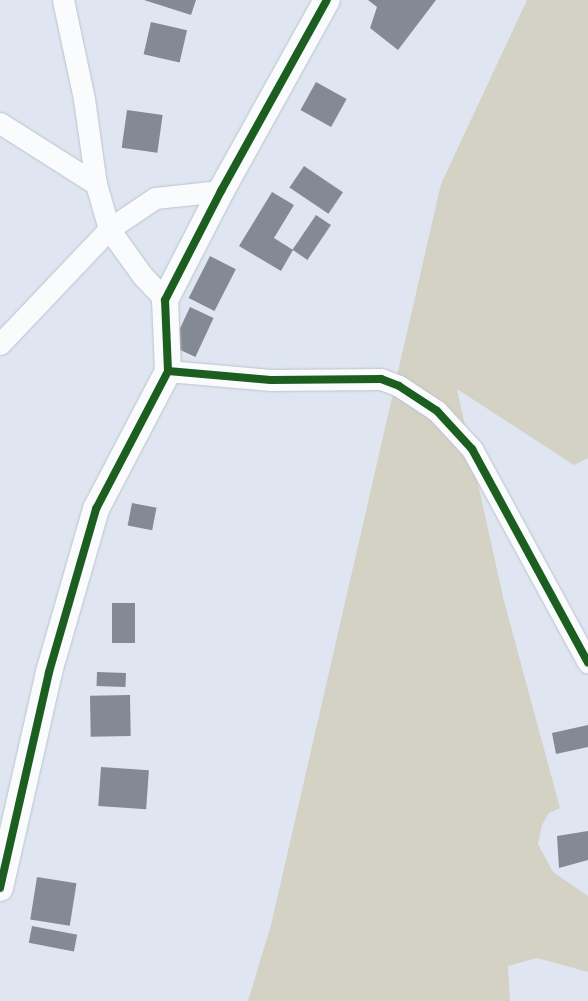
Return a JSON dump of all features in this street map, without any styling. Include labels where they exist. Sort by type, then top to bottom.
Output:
[{"type":"street","points":[[63,0],[84,99],[96,184],[109,229],[142,275],[165,300]]},
{"type":"street","points":[[0,888],[49,672],[96,509],[168,371],[165,300],[221,191],[326,0]]},
{"type":"street","points":[[0,123],[96,184]]},
{"type":"street","points":[[0,344],[109,229],[155,198],[221,191]]},
{"type":"street","points":[[168,371],[271,380],[381,378],[399,386],[437,411],[472,449],[588,663]]},
{"type":"shaded area","points":[[527,0],[588,0],[588,458],[574,465],[457,389],[504,601],[560,808],[549,813],[542,825],[538,844],[553,872],[588,896],[588,972],[537,958],[508,966],[510,1001],[248,1001],[271,925],[441,184]]},
{"type":"building","points":[[144,0],[196,0],[191,15]]},
{"type":"building","points":[[368,0],[436,0],[398,50],[370,28],[377,7]]},
{"type":"building","points":[[151,22],[187,30],[180,62],[144,54]]},
{"type":"building","points":[[316,82],[347,99],[331,127],[300,110]]},
{"type":"building","points":[[127,110],[163,115],[157,153],[122,148]]},
{"type":"building","points":[[304,166],[343,192],[328,214],[289,188]]},
{"type":"building","points":[[272,192],[294,205],[274,238],[293,250],[281,271],[239,246]]},
{"type":"building","points":[[316,215],[331,225],[307,260],[293,250]]},
{"type":"building","points":[[210,256],[236,269],[215,311],[189,298]]},
{"type":"building","points":[[190,307],[214,318],[195,357],[172,346]]},
{"type":"building","points":[[132,503],[157,508],[152,530],[128,526]]},
{"type":"building","points":[[112,603],[135,603],[135,643],[112,643]]},
{"type":"building","points":[[97,672],[126,673],[125,687],[97,686]]},
{"type":"building","points":[[130,695],[131,736],[91,737],[90,696]]},
{"type":"building","points":[[588,725],[588,747],[556,754],[552,733]]},
{"type":"building","points":[[101,767],[149,770],[146,809],[98,806]]},
{"type":"building","points":[[588,831],[588,860],[559,868],[557,836]]},
{"type":"building","points":[[37,877],[77,883],[70,926],[30,919]]},
{"type":"building","points":[[32,926],[77,935],[74,951],[29,943]]},
{"type":"cycle path","points":[[0,888],[49,672],[96,509],[168,371],[165,300],[221,191],[327,0]]},
{"type":"cycle path","points":[[168,371],[271,380],[381,379],[399,386],[437,411],[472,449],[588,663]]}]
